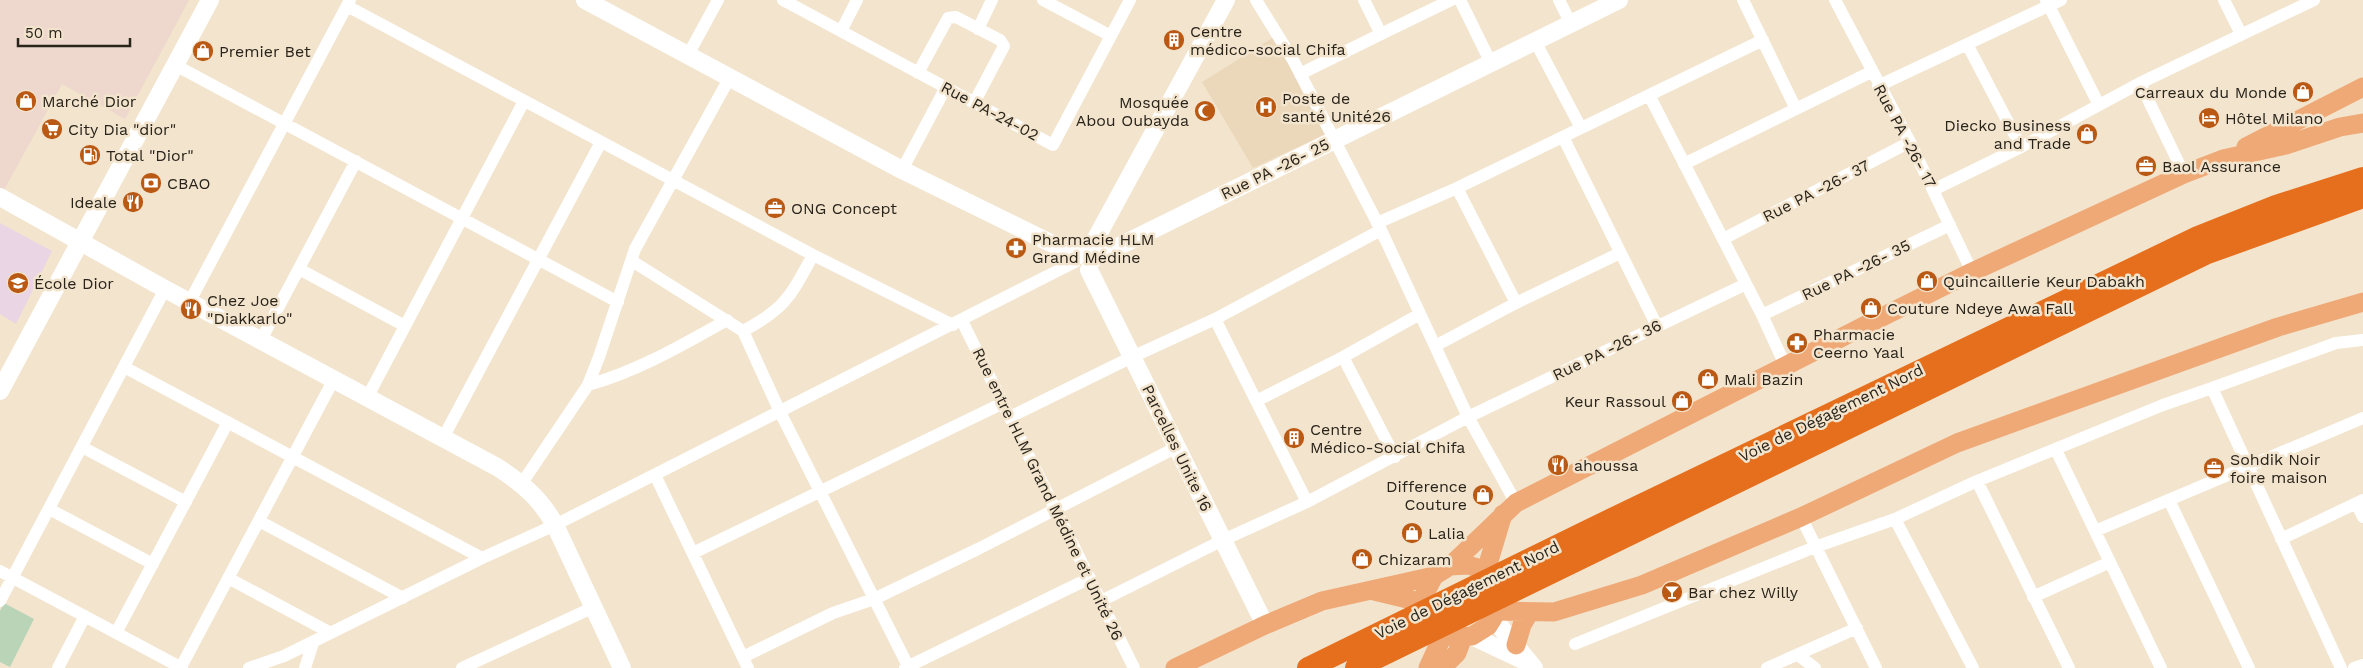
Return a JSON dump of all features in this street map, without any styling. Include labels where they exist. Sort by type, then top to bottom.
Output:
[{"type":"highway","name":"Voie de Dégagement Nord","points":[[1308,668],[2198,237],[2276,206],[2363,178]]},
{"type":"highway","name":"Voie de Dégagement Nord","points":[[1356,668],[2205,254],[2363,197]]},
{"type":"main road","points":[[1175,668],[1265,625],[1322,602],[1434,576],[1450,566],[1509,508],[1785,365],[1972,272],[2184,174],[2224,159],[2363,87]]},
{"type":"main road","points":[[2224,159],[2286,145],[2340,127],[2361,125]]},
{"type":"main road","points":[[1494,614],[1554,612],[1642,585],[1801,516],[1957,443],[2278,328],[2361,304]]},
{"type":"main road","points":[[1485,574],[1509,508]]},
{"type":"main road","points":[[1442,668],[1457,652],[1467,637],[1488,626],[1498,599],[1496,590],[1485,574],[1468,565],[1450,566]]},
{"type":"main road","points":[[1434,576],[1425,593],[1424,602],[1430,620],[1444,633],[1467,637]]},
{"type":"main road","points":[[1368,590],[1424,602]]},
{"type":"main road","points":[[1496,590],[1554,612]]},
{"type":"main road","points":[[1516,646],[1522,625],[1529,613]]},
{"type":"main road","points":[[1428,668],[1444,633]]},
{"type":"street","points":[[0,391],[210,0]]},
{"type":"street","points":[[585,0],[902,170],[1084,260]]},
{"type":"street","points":[[688,55],[718,0]]},
{"type":"street","name":"Rue PA-24-02","points":[[782,0],[1053,145],[1130,0]]},
{"type":"street","points":[[841,31],[858,0]]},
{"type":"street","points":[[978,29],[992,0]]},
{"type":"street","points":[[1043,0],[1111,36]]},
{"type":"street","points":[[249,668],[284,656],[313,643],[482,558],[555,525],[1084,260],[1225,0]]},
{"type":"street","points":[[1256,0],[1300,74],[1379,227],[1509,508]]},
{"type":"street","points":[[1364,0],[1381,34]]},
{"type":"street","points":[[1300,74],[1451,0]]},
{"type":"street","points":[[1460,0],[1490,63]]},
{"type":"street","points":[[1559,0],[1571,24]]},
{"type":"street","name":"Rue PA -26- 25","points":[[1084,260],[1335,140],[1619,0]]},
{"type":"street","points":[[1743,0],[1796,109]]},
{"type":"street","points":[[1878,86],[2048,3],[2061,0]]},
{"type":"street","points":[[2224,0],[2241,34]]},
{"type":"street","points":[[1933,190],[2022,146],[2140,83],[2314,0]]},
{"type":"street","name":"Rue PA -26- 17","points":[[1839,2],[1871,72],[1910,142],[1972,272]]},
{"type":"street","points":[[190,301],[348,3],[524,101],[813,255],[957,323]]},
{"type":"street","points":[[2048,3],[2100,105]]},
{"type":"street","points":[[918,73],[948,18],[956,17],[1000,40],[1004,46],[974,102]]},
{"type":"street","points":[[1010,417],[1132,356],[1216,319],[1379,227],[1763,40]]},
{"type":"street","points":[[1535,41],[1581,128]]},
{"type":"street","points":[[1966,44],[2022,146]]},
{"type":"street","points":[[175,65],[618,302]]},
{"type":"street","points":[[1684,164],[1871,72]]},
{"type":"street","points":[[522,483],[588,385],[635,249],[730,77]]},
{"type":"street","points":[[2140,83],[2184,174]]},
{"type":"street","points":[[902,170],[946,88]]},
{"type":"street","points":[[1649,95],[1762,315],[1785,365]]},
{"type":"street","points":[[367,398],[524,101]]},
{"type":"street","points":[[1563,137],[1657,326]]},
{"type":"street","points":[[443,438],[601,142]]},
{"type":"street","name":"Rue PA -26- 37","points":[[1723,239],[1910,142]]},
{"type":"street","points":[[261,340],[356,162]]},
{"type":"street","points":[[1457,188],[1516,303]]},
{"type":"street","points":[[0,197],[81,240],[165,289],[498,467],[522,483],[546,508],[594,607],[620,667]]},
{"type":"street","name":"Rue PA -26- 35","points":[[1762,315],[1950,225]]},
{"type":"street","points":[[1435,346],[1516,303],[1620,253]]},
{"type":"street","points":[[743,331],[768,317],[780,307],[791,295],[813,255]]},
{"type":"street","name":"Parcelles Unite 16","points":[[1084,260],[1265,625]]},
{"type":"street","points":[[632,261],[743,331],[780,412],[908,668],[1090,578]]},
{"type":"street","points":[[299,269],[405,326]]},
{"type":"street","name":"Rue PA -26- 36","points":[[1101,601],[1223,540],[1308,502],[1468,417],[1746,284]]},
{"type":"street","points":[[0,600],[165,289]]},
{"type":"street","points":[[1256,401],[1343,357],[1420,314]]},
{"type":"street","points":[[1216,319],[1308,502]]},
{"type":"street","points":[[588,385],[611,378],[644,364],[727,320]]},
{"type":"street","name":"Rue entre HLM Grand Médine et Unité 26","points":[[957,323],[1003,403],[1134,668]]},
{"type":"street","points":[[1575,644],[1815,547],[1895,519],[1977,481],[2163,405],[2336,343],[2363,340]]},
{"type":"street","points":[[1343,357],[1395,457]]},
{"type":"street","points":[[124,367],[482,558]]},
{"type":"street","points":[[0,571],[181,668],[334,379]]},
{"type":"street","points":[[2212,388],[2341,668]]},
{"type":"street","points":[[693,553],[1003,403]]},
{"type":"street","points":[[2095,531],[2363,418]]},
{"type":"street","points":[[116,633],[228,422]]},
{"type":"street","points":[[82,447],[186,502]]},
{"type":"street","points":[[655,475],[746,662],[833,613],[874,599],[1177,448]]},
{"type":"street","points":[[2056,450],[2162,668]]},
{"type":"street","points":[[1977,481],[2069,668]]},
{"type":"street","points":[[2169,500],[2250,668]]},
{"type":"street","points":[[2281,540],[2360,502],[2363,518]]},
{"type":"street","points":[[49,509],[153,564]]},
{"type":"street","points":[[1801,516],[1876,668]]},
{"type":"street","points":[[1895,519],[1973,668]]},
{"type":"street","points":[[258,521],[403,598]]},
{"type":"street","points":[[2033,597],[2110,562]]},
{"type":"street","points":[[228,578],[331,633]]},
{"type":"street","points":[[462,668],[594,607]]},
{"type":"street","points":[[1494,614],[1530,665]]},
{"type":"street","points":[[58,668],[85,616]]},
{"type":"street","points":[[1767,668],[1857,628]]},
{"type":"street","points":[[1467,637],[1530,665]]},
{"type":"street","points":[[305,668],[313,643]]},
{"type":"street","points":[[1798,655],[1814,668]]},
{"type":"street","points":[[2354,668],[2363,665]]},
{"type":"shaded area","name":"Marché Dior","points":[[0,0],[189,0],[125,119],[62,84],[4,190],[0,188]]},
{"type":"shaded area","name":"Poste de santé Unité26","points":[[1277,35],[1328,133],[1253,168],[1202,82]]},
{"type":"shaded area","name":"École Dior","points":[[0,223],[52,251],[16,324],[0,314]]},
{"type":"green space","points":[[4,603],[34,619],[10,667],[0,662],[0,611]]},
{"type":"place","name":"Centre médico-social Chifa","points":[[1174,40]]},
{"type":"place","name":"Premier Bet","points":[[203,51]]},
{"type":"place","name":"Carreaux du Monde","points":[[2303,92]]},
{"type":"place","name":"Marché Dior","points":[[26,101]]},
{"type":"place","name":"Poste de santé Unité26","points":[[1266,107]]},
{"type":"place","name":"Mosquée Abou Oubayda","points":[[1205,111]]},
{"type":"place","name":"Hôtel Milano","points":[[2209,118]]},
{"type":"place","name":"City Dia \"dior\"","points":[[52,129]]},
{"type":"place","name":"Diecko Business and Trade","points":[[2087,134]]},
{"type":"place","name":"Total \"Dior\"","points":[[90,155]]},
{"type":"place","name":"Baol Assurance","points":[[2146,166]]},
{"type":"place","name":"CBAO","points":[[151,183]]},
{"type":"place","name":"Ideale","points":[[133,202]]},
{"type":"place","name":"ONG Concept","points":[[775,208]]},
{"type":"place","name":"Pharmacie HLM Grand Médine","points":[[1016,248]]},
{"type":"place","name":"Quincaillerie Keur Dabakh","points":[[1927,281]]},
{"type":"place","name":"École Dior","points":[[18,283]]},
{"type":"place","name":"Couture Ndeye Awa Fall","points":[[1871,308]]},
{"type":"place","name":"Chez Joe \"Diakkarlo\"","points":[[191,309]]},
{"type":"place","name":"Pharmacie Ceerno Yaal","points":[[1797,343]]},
{"type":"place","name":"Mali Bazin","points":[[1708,379]]},
{"type":"place","name":"Keur Rassoul","points":[[1682,401]]},
{"type":"place","name":"Centre Médico-Social Chifa","points":[[1294,438]]},
{"type":"place","name":"ahoussa","points":[[1558,465]]},
{"type":"place","name":"Sohdik Noir foire maison","points":[[2214,468]]},
{"type":"place","name":"Difference Couture","points":[[1483,495]]},
{"type":"place","name":"Lalia","points":[[1412,533]]},
{"type":"place","name":"Chizaram","points":[[1362,559]]},
{"type":"place","name":"Bar chez Willy","points":[[1672,592]]}]
